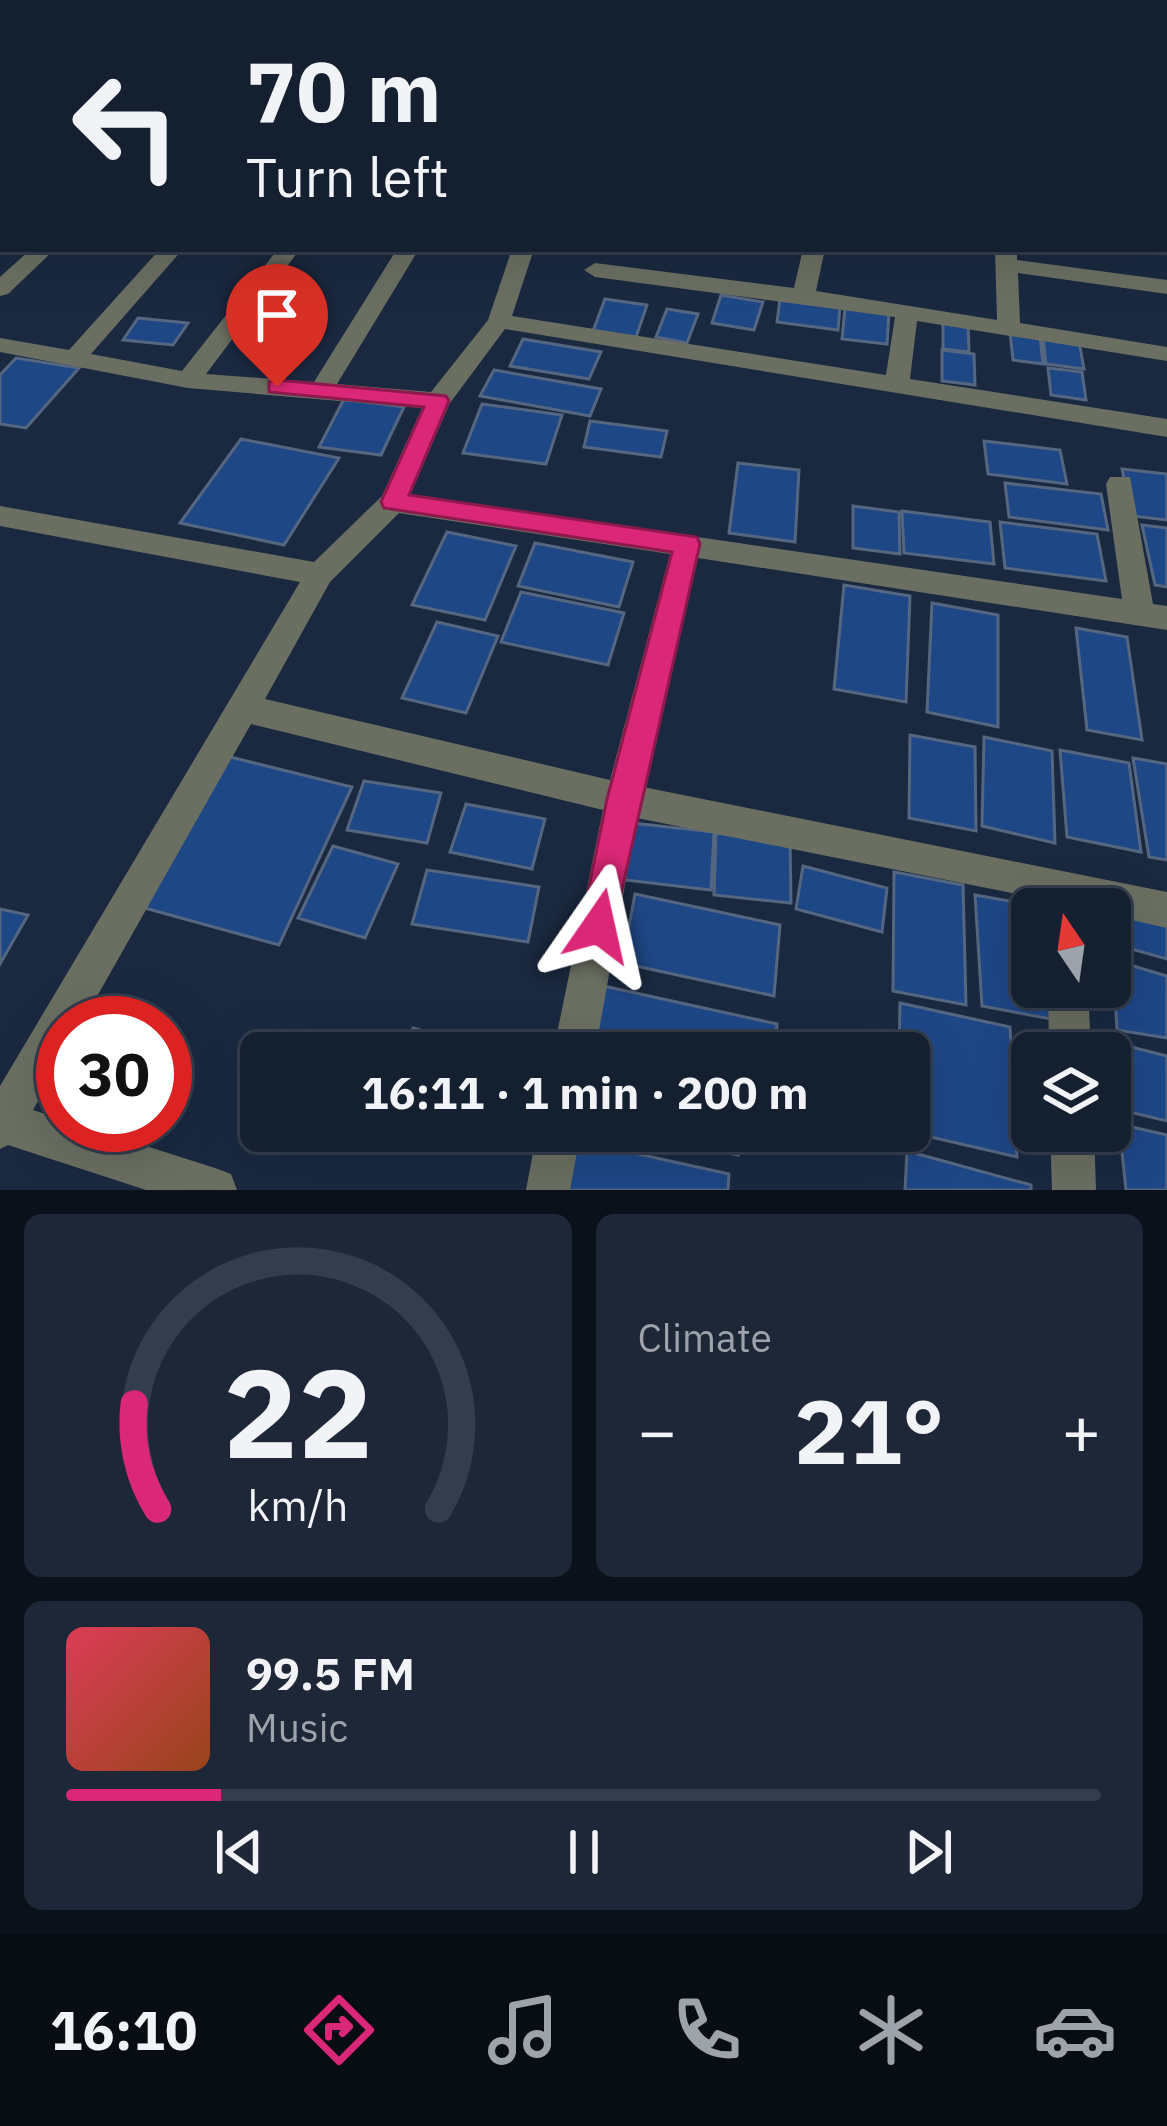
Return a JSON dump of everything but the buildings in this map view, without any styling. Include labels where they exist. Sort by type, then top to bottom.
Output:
[{"type":"street","points":[[0,289],[41,252]]},
{"type":"street","points":[[74,359],[169,252]]},
{"type":"street","points":[[188,380],[287,252]]},
{"type":"street","points":[[321,391],[405,252]]},
{"type":"street","points":[[215,1190],[2,1125],[320,574],[393,502],[438,401],[499,321],[522,252]]},
{"type":"street","points":[[804,296],[813,252]]},
{"type":"street","points":[[1009,329],[1006,257],[1167,287]]},
{"type":"street","points":[[595,270],[804,296],[1167,354]]},
{"type":"street","points":[[897,384],[907,313]]},
{"type":"street","points":[[499,321],[1167,428]]},
{"type":"street","points":[[0,345],[188,380],[438,401]]},
{"type":"street","points":[[393,502],[1153,615],[1120,484]]},
{"type":"street","points":[[0,516],[320,574]]},
{"type":"street","points":[[578,1032],[623,799],[687,544]]},
{"type":"street","points":[[243,707],[1021,888]]},
{"type":"street","points":[[1131,906],[1167,910]]},
{"type":"street","points":[[548,1190],[555,1152]]},
{"type":"street","points":[[1073,1152],[1074,1190]]},
{"type":"route","points":[[277,387],[438,401],[393,502],[687,544],[623,799],[599,926]]}]
